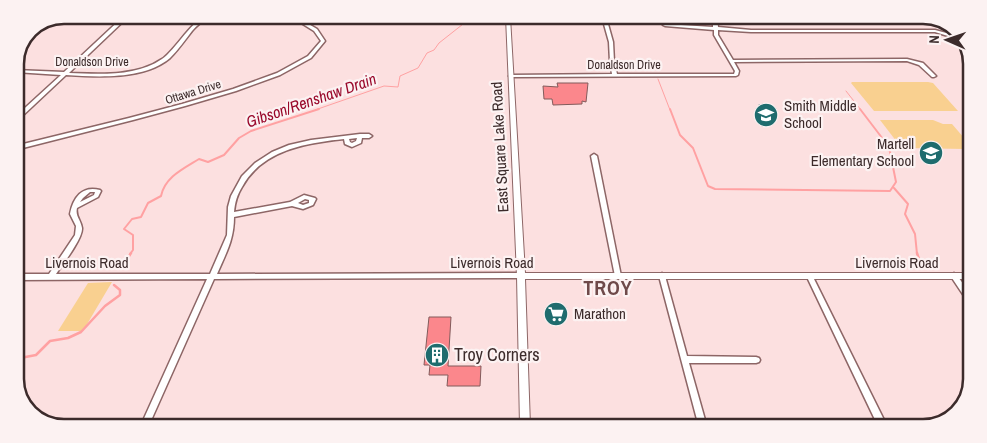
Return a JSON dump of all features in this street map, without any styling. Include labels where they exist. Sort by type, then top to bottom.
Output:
[{"type":"main road","name":"East Square Lake Road","points":[[508,24],[525,419]]},
{"type":"main road","name":"Livernois Road","points":[[520,276],[963,276]]},
{"type":"street","points":[[24,112],[118,24]]},
{"type":"street","name":"Donaldson Drive","points":[[24,71],[124,73],[152,66],[169,56],[197,24]]},
{"type":"street","name":"Ottawa Drive","points":[[24,146],[182,106],[300,65],[316,54],[323,41],[316,30],[306,24]]},
{"type":"street","points":[[606,24],[616,75]]},
{"type":"street","points":[[715,24],[716,35],[731,61],[907,60],[921,64],[934,76]]},
{"type":"street","points":[[665,25],[751,31],[935,31],[949,34],[954,38]]},
{"type":"street","name":"Donaldson Drive","points":[[510,76],[737,74],[731,61]]},
{"type":"street","points":[[148,419],[231,233],[233,199],[250,171],[268,157],[306,142],[369,136]]},
{"type":"street","points":[[594,156],[618,276]]},
{"type":"street","points":[[232,216],[292,204]]},
{"type":"street","points":[[51,277],[78,235],[79,226],[73,214],[75,207]]},
{"type":"street","name":"Livernois Road","points":[[24,277],[520,276]]},
{"type":"street","points":[[662,276],[701,419]]},
{"type":"street","points":[[810,276],[880,419]]},
{"type":"street","points":[[954,276],[963,289]]},
{"type":"street","points":[[685,359],[756,360]]},
{"type":"shaded area","points":[[852,82],[933,83],[958,111],[874,111]]},
{"type":"shaded area","points":[[880,120],[933,120],[943,124],[952,124],[963,137],[963,149],[905,148],[900,146]]},
{"type":"shaded area","points":[[112,282],[83,331],[58,331],[88,283]]},
{"type":"building","points":[[557,83],[588,83],[586,102],[582,101],[582,104],[553,105],[552,99],[544,99],[543,86],[558,87]]},
{"type":"building","name":"Troy Corners","points":[[429,317],[451,317],[448,366],[481,366],[480,386],[447,386],[448,375],[429,375],[430,365],[424,365]]},
{"type":"waterway","name":"Gibson/Renshaw Drain","points":[[315,110],[384,86],[398,87],[400,76],[418,68],[427,53],[434,50],[439,43],[463,24]]},
{"type":"waterway","points":[[658,79],[670,110]]},
{"type":"waterway","points":[[846,91],[861,110]]},
{"type":"waterway","name":"Gibson/Renshaw Drain","points":[[130,254],[133,250],[133,235],[124,229],[132,219],[141,217],[148,203],[161,196],[166,184],[181,170],[199,159],[208,162],[224,155],[239,138],[251,131],[319,109]]},
{"type":"waterway","points":[[670,109],[680,135],[693,148],[708,186],[715,189],[890,191],[896,182],[889,147],[860,109]]},
{"type":"waterway","points":[[894,188],[908,204],[905,214],[915,234],[917,254]]},
{"type":"waterway","name":"Gibson/Renshaw Drain","points":[[123,266],[131,253]]},
{"type":"waterway","points":[[917,253],[920,262]]},
{"type":"waterway","name":"Gibson/Renshaw Drain","points":[[24,357],[36,355],[50,341],[68,338],[81,332],[105,306],[120,295],[120,290],[114,285]]},
{"type":"place","name":"Smith Middle School","points":[[766,115]]},
{"type":"place","name":"Martell Elementary School","points":[[931,153]]},
{"type":"place","name":"Marathon","points":[[556,314]]},
{"type":"place","name":"Troy Corners","points":[[437,355]]},
{"type":"district","name":"TROY","points":[[608,288]]}]
